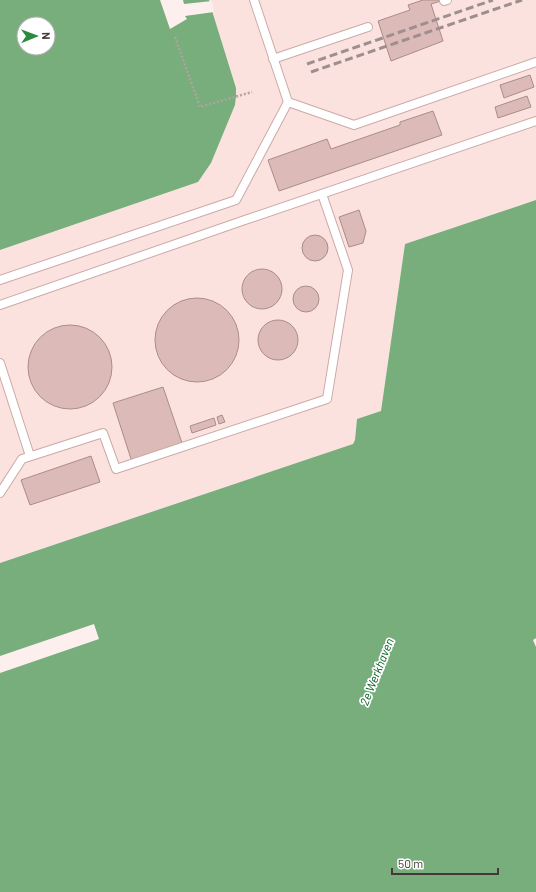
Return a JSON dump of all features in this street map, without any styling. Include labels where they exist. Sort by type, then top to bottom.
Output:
[{"type":"lane","points":[[0,280],[236,200],[288,102],[254,0]]},
{"type":"lane","points":[[274,59],[368,27]]},
{"type":"lane","points":[[288,102],[354,125],[536,62]]},
{"type":"lane","points":[[0,305],[536,121]]},
{"type":"lane","points":[[0,494],[22,459],[103,433],[116,469],[327,399],[348,270],[322,194]]},
{"type":"lane","points":[[0,363],[30,456]]},
{"type":"path","points":[[175,36],[200,107],[252,92]]},
{"type":"shaded area","points":[[209,0],[536,0],[536,200],[405,244],[381,411],[357,419],[355,440],[353,444],[0,563],[0,250],[198,182],[211,163],[235,105],[236,96],[236,87]]},
{"type":"water","points":[[0,0],[209,0],[236,88],[236,96],[235,105],[211,163],[198,182],[0,250]]},
{"type":"water","name":"2e Werkhaven","points":[[536,200],[536,638],[533,640],[536,647],[536,892],[0,892],[0,563],[353,444],[355,440],[357,419],[381,411],[405,244]]},
{"type":"pier","points":[[160,0],[183,0],[184,4],[212,1],[214,12],[185,16],[187,19],[170,29]]},
{"type":"pier","points":[[94,624],[99,639],[0,673],[0,656]]},
{"type":"building","points":[[423,0],[441,0],[431,4],[443,41],[391,61],[378,21],[410,10],[408,5]]},
{"type":"building","points":[[530,75],[534,87],[504,98],[500,85]]},
{"type":"building","points":[[527,96],[531,107],[498,118],[495,107]]},
{"type":"building","points":[[433,111],[442,135],[279,191],[268,160],[327,139],[331,149],[400,125],[400,122]]},
{"type":"building","points":[[359,210],[366,231],[363,243],[349,247],[339,217]]},
{"type":"building","points":[[315,235],[324,239],[328,248],[324,257],[315,261],[306,257],[302,248],[306,239]]},
{"type":"building","points":[[266,269],[273,272],[279,278],[282,289],[281,297],[273,306],[266,309],[258,309],[251,306],[243,297],[242,285],[245,278],[254,270]]},
{"type":"building","points":[[306,286],[315,290],[319,299],[315,308],[306,312],[297,308],[293,299],[297,290]]},
{"type":"building","points":[[197,298],[213,301],[227,310],[236,324],[239,340],[236,356],[227,370],[213,379],[197,382],[181,379],[167,370],[158,356],[155,340],[158,324],[167,310],[181,301]]},
{"type":"building","points":[[274,320],[282,320],[289,323],[295,329],[298,340],[295,351],[289,357],[282,360],[274,360],[267,357],[261,351],[258,344],[258,336],[261,329],[267,323]]},
{"type":"building","points":[[70,325],[86,328],[100,337],[109,351],[112,367],[109,383],[100,397],[86,406],[70,409],[54,406],[40,397],[31,383],[28,367],[31,351],[40,337],[54,328]]},
{"type":"building","points":[[163,387],[182,443],[132,462],[113,403]]},
{"type":"building","points":[[222,415],[225,422],[219,424],[217,417]]},
{"type":"building","points":[[214,418],[216,425],[192,433],[190,426]]},
{"type":"building","points":[[91,456],[100,482],[30,505],[21,480]]},
{"type":"railway","points":[[307,64],[493,0]]},
{"type":"railway","points":[[311,72],[522,0]]}]
